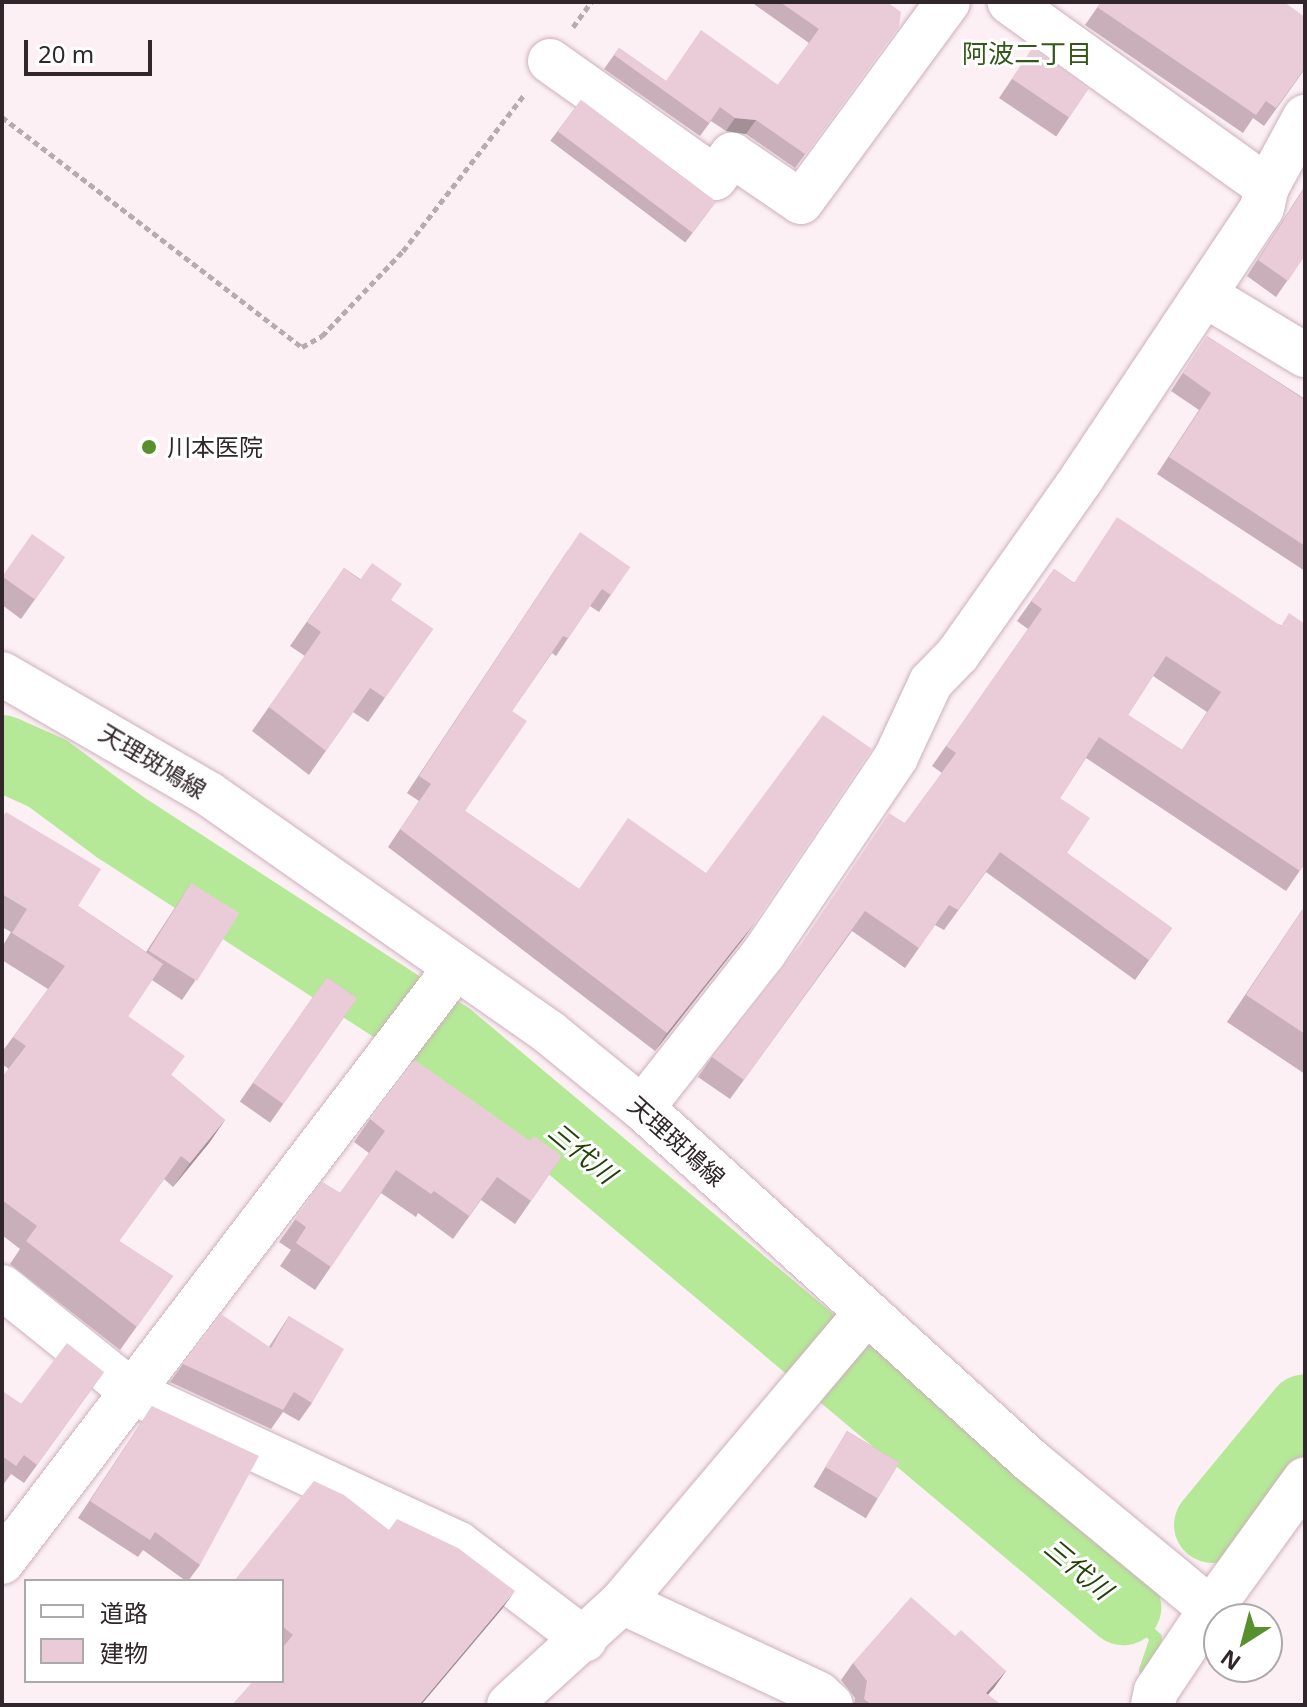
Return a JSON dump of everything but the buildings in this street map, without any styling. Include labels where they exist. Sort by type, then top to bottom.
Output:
[{"type":"street","points":[[550,61],[715,178],[732,155],[801,202],[948,2]]},
{"type":"street","points":[[1010,2],[1267,187]]},
{"type":"street","points":[[642,1108],[764,953],[896,757],[931,682],[958,654],[1262,208],[1267,187],[1305,117]]},
{"type":"street","points":[[1205,295],[1305,355]]},
{"type":"street","name":"天理斑鳩線","points":[[2,674],[209,794],[444,984],[642,1108],[865,1314],[1204,1603]]},
{"type":"street","points":[[2,1562],[444,984]]},
{"type":"street","points":[[2,1287],[134,1393],[459,1544],[585,1640]]},
{"type":"street","points":[[509,1705],[585,1640],[622,1602],[865,1314]]},
{"type":"street","points":[[1215,1603],[1305,1479]]},
{"type":"street","points":[[622,1602],[819,1694],[831,1705]]},
{"type":"street","points":[[1153,1705],[1156,1691],[1203,1621]]},
{"type":"path","points":[[2,117],[302,347],[322,336],[403,251],[550,61],[591,2]]},
{"type":"waterway","name":"三代川","points":[[2,753],[47,773],[120,827],[448,1040],[1123,1607]]},
{"type":"waterway","name":"三代川","points":[[1212,1525],[1305,1412]]},
{"type":"waterway","points":[[1123,1607],[1156,1638],[1145,1670]]},
{"type":"place","name":"川本医院","points":[[149,447]]},
{"type":"district","name":"阿波二丁目","points":[[1027,54]]}]
